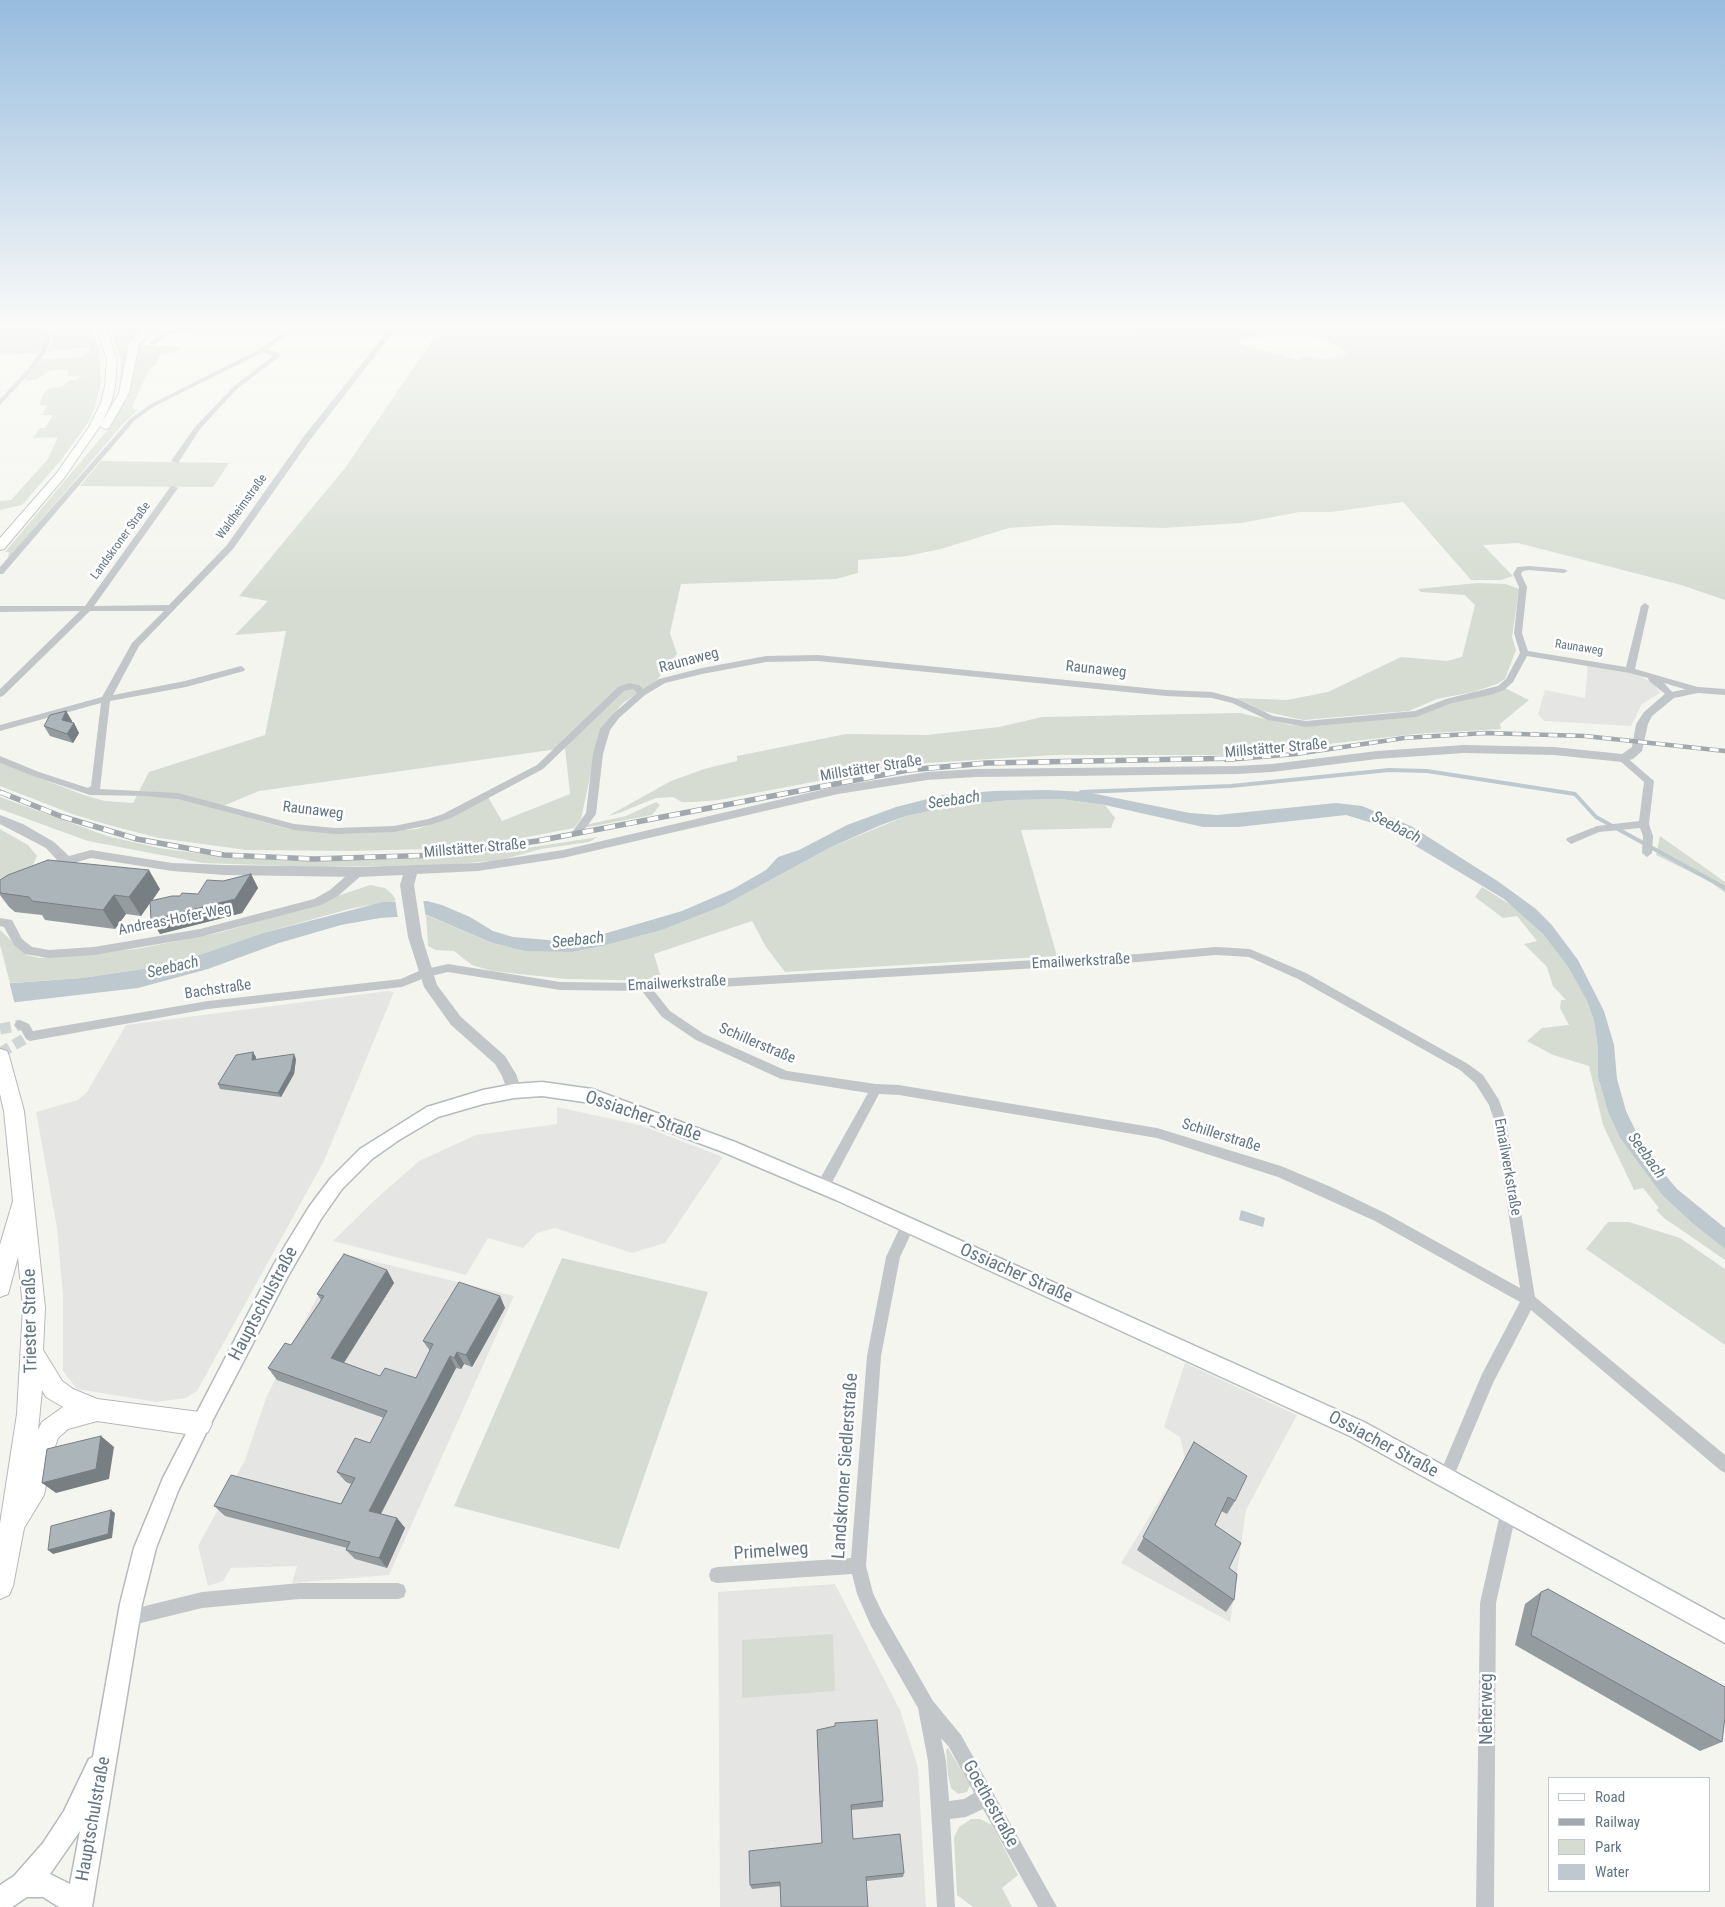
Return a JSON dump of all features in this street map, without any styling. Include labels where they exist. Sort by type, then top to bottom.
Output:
[{"type":"main road","points":[[0,546],[60,476],[94,428],[100,415]]},
{"type":"main road","points":[[86,438],[101,432],[112,415]]},
{"type":"main road","name":"Triester Straße","points":[[0,1056],[14,1111],[34,1308],[29,1414],[12,1527],[0,1586]]},
{"type":"main road","name":"Ossiacher Straße","points":[[514,1091],[542,1090],[592,1096],[729,1147],[823,1186],[1357,1429],[1725,1632]]},
{"type":"main road","name":"Hauptschulstraße","points":[[78,1907],[129,1618],[145,1548],[156,1517],[200,1424],[281,1270],[315,1213],[336,1184],[366,1154],[424,1117],[446,1107],[514,1091]]},
{"type":"main road","points":[[0,1288],[24,1195]]},
{"type":"main road","points":[[33,1354],[54,1389],[65,1398],[98,1410],[200,1424]]},
{"type":"main road","points":[[12,1527],[32,1495],[41,1452],[50,1430],[60,1420],[98,1410]]},
{"type":"main road","name":"Hauptschulstraße","points":[[0,1900],[23,1885],[52,1852],[73,1820],[92,1781],[109,1730]]},
{"type":"main road","points":[[23,1885],[43,1884],[56,1888],[68,1898],[73,1907]]},
{"type":"street","points":[[0,572],[133,419],[139,415]]},
{"type":"street","points":[[176,461],[197,428],[209,415]]},
{"type":"street","name":"Waldheimstraße","points":[[90,792],[96,787],[106,699],[135,645],[230,547],[325,415]]},
{"type":"street","name":"Landskroner Straße","points":[[0,694],[88,608],[174,488]]},
{"type":"street","points":[[1524,653],[1518,633],[1522,587],[1517,574],[1520,569],[1529,568],[1564,571]]},
{"type":"street","points":[[1630,670],[1645,606]]},
{"type":"street","points":[[0,609],[169,608]]},
{"type":"street","name":"Raunaweg","points":[[578,830],[591,814],[596,763],[605,729],[616,716],[642,693],[662,681],[702,671],[766,659],[818,658],[1166,693],[1212,695],[1235,701],[1271,718],[1311,724],[1416,714],[1449,701],[1501,688],[1510,680],[1524,653],[1630,670],[1698,690]]},
{"type":"street","points":[[0,728],[106,699],[186,684],[241,669]]},
{"type":"street","name":"Raunaweg","points":[[1630,670],[1659,683],[1670,696]]},
{"type":"street","name":"Raunaweg","points":[[0,759],[36,774],[90,792],[178,796],[294,827],[336,831],[394,829],[430,822],[448,816],[540,767],[620,689],[629,686],[636,687],[642,693]]},
{"type":"street","points":[[1622,758],[1629,756],[1638,748],[1642,724],[1648,714],[1670,696],[1698,690],[1725,692]]},
{"type":"street","name":"Millstätter Straße","points":[[37,876],[66,860],[91,854],[192,869],[358,872],[478,867],[532,860],[787,801],[887,782],[976,772],[1263,769],[1377,755],[1464,749],[1546,750],[1622,758]]},
{"type":"street","points":[[1622,758],[1649,781],[1644,824],[1648,836],[1647,853]]},
{"type":"street","points":[[0,819],[19,827],[50,845],[66,860]]},
{"type":"street","points":[[1571,840],[1597,828],[1644,824]]},
{"type":"street","points":[[411,871],[408,896],[415,937],[425,973],[440,1003],[456,1021],[500,1060],[509,1074],[514,1091]]},
{"type":"street","name":"Andreas-Hofer-Weg","points":[[0,922],[8,923],[18,942],[30,951],[49,954],[94,951],[200,932],[317,902],[334,893],[358,872]]},
{"type":"street","name":"Emailwerkstraße","points":[[425,973],[448,968],[560,986],[645,987],[1138,958],[1216,951],[1250,953],[1302,976],[1464,1067],[1478,1079],[1495,1104],[1500,1120],[1528,1300]]},
{"type":"street","name":"Bachstraße","points":[[20,1024],[25,1027],[27,1037],[208,1005],[402,983],[425,973]]},
{"type":"street","name":"Schillerstraße","points":[[645,987],[666,1014],[700,1037],[785,1076],[876,1089],[899,1090],[1157,1133],[1281,1172],[1380,1217],[1528,1300]]},
{"type":"street","points":[[823,1186],[876,1089]]},
{"type":"street","name":"Landskroner Siedlerstraße","points":[[908,1225],[892,1257],[874,1356],[858,1566],[865,1594],[877,1620],[926,1705],[937,1761],[946,1907]]},
{"type":"street","points":[[1446,1478],[1487,1378],[1528,1300],[1725,1465]]},
{"type":"street","name":"Neherweg","points":[[1485,1907],[1488,1603],[1508,1514]]},
{"type":"street","name":"Primelweg","points":[[717,1575],[858,1566]]},
{"type":"street","points":[[129,1618],[202,1600],[300,1591],[398,1591]]},
{"type":"street","name":"Goethestraße","points":[[926,1705],[955,1742],[1048,1907]]},
{"type":"street","points":[[940,1811],[966,1808],[986,1797]]},
{"type":"shaded area","points":[[1588,663],[1640,676],[1654,684],[1660,693],[1642,704],[1631,726],[1544,721],[1538,714],[1545,690],[1585,698]]},
{"type":"shaded area","points":[[388,991],[394,992],[324,1161],[197,1391],[186,1398],[156,1402],[77,1389],[63,1371],[63,1296],[57,1228],[36,1112],[78,1100],[87,1092],[126,1025]]},
{"type":"shaded area","points":[[557,1107],[640,1125],[723,1157],[665,1243],[632,1253],[555,1228],[537,1233],[523,1248],[488,1238],[466,1275],[333,1241],[377,1198],[419,1161],[476,1135],[557,1124]]},
{"type":"shaded area","points":[[353,1256],[514,1296],[389,1575],[292,1583],[297,1566],[231,1568],[223,1581],[208,1586],[198,1546],[245,1460],[266,1398],[336,1262]]},
{"type":"shaded area","points":[[1185,1363],[1297,1415],[1246,1510],[1230,1622],[1121,1563],[1185,1459],[1180,1437],[1164,1427]]},
{"type":"shaded area","points":[[835,1584],[900,1710],[918,1767],[926,1907],[720,1907],[718,1592]]},
{"type":"green space","points":[[42,415],[92,415],[88,423],[61,460],[22,505],[0,510],[0,501],[11,500],[48,459],[58,437],[33,438],[40,428],[45,428],[53,415]]},
{"type":"green space","points":[[116,415],[133,415],[8,559],[9,552],[5,552],[109,428]]},
{"type":"green space","points":[[381,415],[1725,415],[1725,600],[1681,585],[1518,543],[1483,545],[1513,576],[1501,580],[1471,580],[1403,502],[1331,512],[1299,512],[1242,523],[1163,528],[1055,525],[1009,528],[941,549],[907,556],[858,560],[858,573],[836,579],[681,584],[670,633],[677,654],[656,681],[623,703],[600,731],[581,819],[574,828],[501,842],[432,849],[350,851],[246,850],[159,838],[116,827],[75,815],[0,786],[0,763],[84,795],[105,801],[133,803],[149,772],[265,735],[286,631],[235,635],[268,601],[239,596],[345,468]],"holes":[[[565,748],[570,794],[502,821],[488,797],[441,821],[417,829],[377,832],[289,829],[216,809],[259,791]]]},
{"type":"green space","points":[[101,461],[229,463],[213,487],[80,486]]},
{"type":"green space","points":[[1477,583],[1506,584],[1519,589],[1512,637],[1516,650],[1505,679],[1497,684],[1473,692],[1437,699],[1409,711],[1303,720],[1263,711],[1237,698],[1287,700],[1328,692],[1401,657],[1447,661],[1462,657],[1475,605],[1465,595],[1421,592],[1418,589]]},
{"type":"green space","points":[[1505,688],[1529,700],[1500,724],[1501,729],[1415,734],[1232,755],[1055,755],[926,763],[891,767],[719,800],[682,802],[673,797],[656,798],[608,816],[671,781],[704,769],[737,761],[737,756],[846,734],[927,735],[999,727],[1042,717],[1240,713],[1291,725],[1315,726],[1391,719]]},
{"type":"green space","points":[[0,797],[107,836],[159,848],[217,856],[289,861],[409,859],[514,850],[598,837],[589,842],[541,849],[501,860],[447,865],[319,867],[203,863],[88,841],[0,809]]},
{"type":"green space","points":[[1061,799],[1105,805],[1115,818],[1111,828],[1021,830],[1057,956],[785,972],[766,947],[752,921],[654,954],[662,981],[566,979],[492,971],[472,965],[454,951],[436,950],[428,946],[426,915],[490,942],[546,951],[572,952],[603,946],[662,930],[723,906],[831,847],[906,816],[958,805],[1013,800]]},
{"type":"green space","points":[[656,802],[660,805],[652,815],[583,828],[585,825],[626,816]]},
{"type":"green space","points":[[0,829],[28,845],[37,856],[33,865],[16,874],[0,879]]},
{"type":"green space","points":[[1660,836],[1725,882],[1725,893],[1711,882],[1656,855]]},
{"type":"green space","points":[[370,885],[385,888],[393,895],[396,901],[353,908],[263,933],[170,965],[82,978],[10,983],[0,945],[0,930],[27,955],[40,958],[136,949],[218,933],[285,914]]},
{"type":"green space","points":[[1482,887],[1514,907],[1543,934],[1568,967],[1587,1001],[1594,1021],[1598,1048],[1598,1077],[1608,1112],[1620,1138],[1662,1195],[1692,1223],[1725,1249],[1725,1260],[1664,1218],[1656,1210],[1659,1208],[1643,1188],[1634,1190],[1603,1125],[1589,1066],[1553,1055],[1527,1041],[1542,1028],[1569,1025],[1560,1008],[1561,1000],[1566,1000],[1553,986],[1547,967],[1524,944],[1537,941],[1517,916],[1503,918],[1475,897]]},
{"type":"green space","points":[[1608,1222],[1629,1222],[1680,1238],[1725,1269],[1725,1345],[1586,1249]]},
{"type":"green space","points":[[562,1258],[708,1292],[619,1549],[454,1506]]},
{"type":"green space","points":[[833,1634],[835,1691],[742,1698],[742,1640]]},
{"type":"green space","points":[[948,1748],[970,1785],[967,1792],[958,1794],[951,1788],[946,1750]]},
{"type":"green space","points":[[971,1819],[980,1819],[992,1825],[1018,1875],[1002,1888],[1012,1907],[973,1907],[957,1895],[954,1837],[959,1827]]},
{"type":"water","name":"Seebach","points":[[1048,790],[1086,792],[1190,813],[1217,815],[1336,803],[1362,806],[1411,826],[1499,882],[1536,909],[1551,924],[1578,960],[1604,1011],[1614,1045],[1617,1079],[1626,1111],[1646,1152],[1677,1189],[1725,1228],[1725,1249],[1692,1223],[1662,1195],[1620,1138],[1608,1112],[1598,1077],[1598,1048],[1594,1021],[1587,1001],[1568,967],[1543,934],[1504,899],[1382,826],[1346,815],[1238,827],[1203,827],[1105,805],[1061,799],[1013,800],[958,805],[906,816],[881,825],[831,847],[723,906],[662,930],[603,946],[572,952],[525,951],[490,942],[427,915],[380,918],[341,925],[279,943],[208,969],[138,988],[0,1004],[0,984],[82,978],[170,965],[263,933],[383,902],[427,901],[442,905],[470,917],[493,931],[513,937],[560,941],[600,935],[682,911],[733,889],[766,870],[778,857],[799,850],[847,825],[896,807],[943,795],[994,791]]},
{"type":"water","points":[[1241,1210],[1265,1218],[1263,1227],[1239,1220]]},
{"type":"pier","points":[[395,899],[423,899],[426,918],[398,919]]},
{"type":"pier","points":[[0,981],[9,981],[15,1005],[0,1007]]},
{"type":"building","points":[[66,711],[62,720],[74,723],[67,734],[44,726],[50,715]]},
{"type":"building","points":[[48,860],[149,870],[129,897],[114,895],[103,910],[32,901],[29,897],[0,892],[0,880],[8,875]]},
{"type":"building","points":[[251,874],[235,899],[151,920],[150,901],[180,896],[182,893],[198,894],[207,880],[223,881]]},
{"type":"building","points":[[253,1052],[252,1060],[294,1054],[291,1070],[278,1093],[218,1084],[236,1055]]},
{"type":"building","points":[[344,1254],[387,1270],[331,1358],[380,1376],[385,1368],[416,1378],[433,1344],[423,1341],[459,1282],[500,1296],[466,1355],[457,1352],[454,1358],[450,1356],[369,1511],[397,1518],[379,1558],[346,1550],[350,1542],[214,1506],[231,1475],[341,1504],[355,1478],[337,1472],[355,1438],[370,1443],[387,1411],[268,1368],[285,1343],[291,1345],[324,1296],[317,1294]]},
{"type":"building","points":[[101,1436],[96,1469],[42,1483],[47,1449]]},
{"type":"building","points":[[1194,1442],[1247,1476],[1235,1501],[1228,1497],[1215,1525],[1241,1543],[1229,1568],[1237,1574],[1234,1600],[1143,1537]]},
{"type":"building","points":[[111,1510],[108,1534],[48,1550],[51,1526]]},
{"type":"building","points":[[1548,1589],[1725,1687],[1725,1717],[1722,1742],[1531,1635],[1541,1592]]},
{"type":"building","points":[[877,1720],[883,1801],[851,1805],[853,1839],[900,1834],[904,1873],[866,1877],[868,1907],[781,1907],[780,1882],[750,1885],[749,1851],[822,1843],[817,1730],[835,1726],[835,1723]]},
{"type":"waterway","points":[[1081,792],[1231,786],[1389,770],[1427,771],[1575,794],[1596,817],[1725,888]]},
{"type":"tunnel","points":[[0,1029],[20,1025]]},
{"type":"tunnel","points":[[0,1053],[24,1039]]},
{"type":"railway","points":[[1226,760],[1296,754],[1404,738],[1485,733],[1585,736],[1725,751]]},
{"type":"railway","points":[[0,792],[60,816],[137,839],[224,855],[314,859],[438,855],[537,841],[908,770],[987,763],[1242,758]]}]
